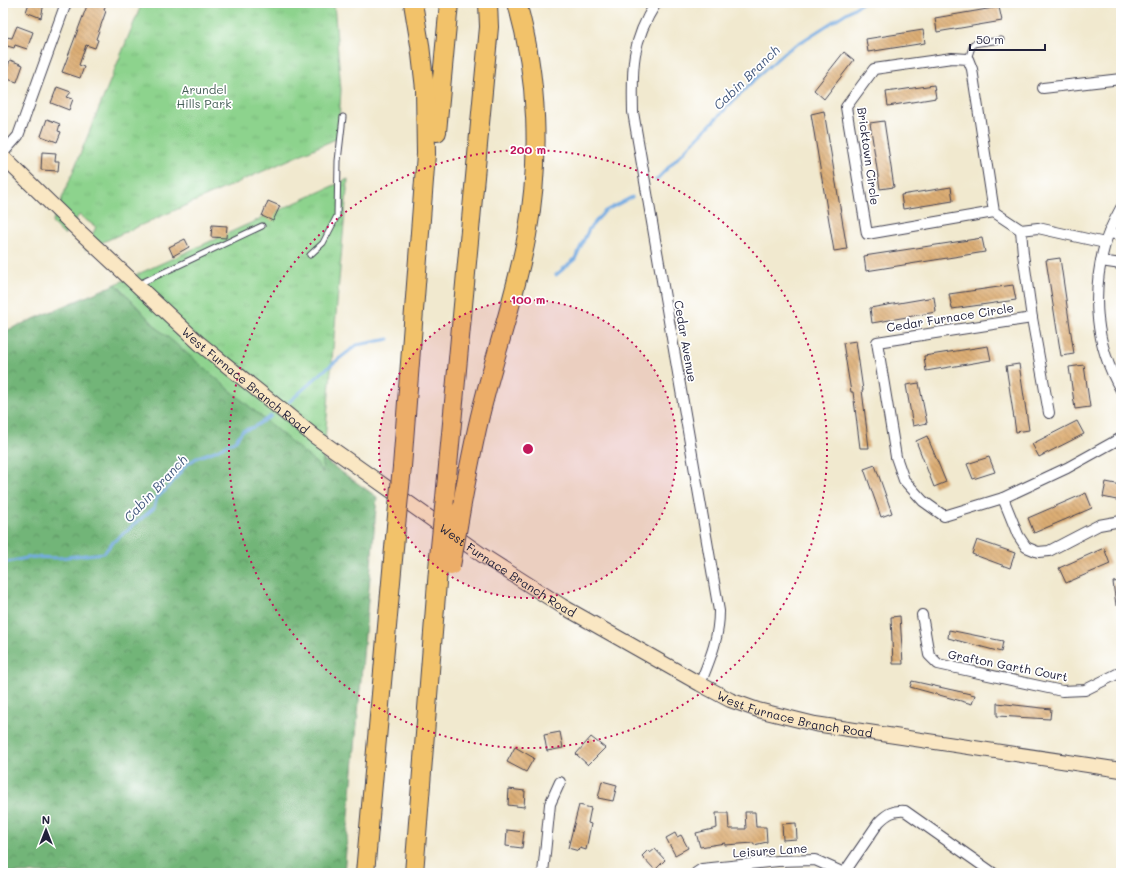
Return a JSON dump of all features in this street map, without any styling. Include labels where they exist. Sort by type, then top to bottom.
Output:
[{"type":"highway","points":[[365,873],[402,467],[426,154],[426,117],[420,45],[413,3]]},
{"type":"highway","points":[[414,320],[434,155],[449,3]]},
{"type":"highway","points":[[418,873],[445,562],[445,498],[488,27],[488,3]]},
{"type":"highway","points":[[488,27],[493,3]]},
{"type":"highway","points":[[414,873],[445,562],[461,509],[484,398],[527,235],[533,189],[535,149],[534,109],[530,66],[517,3]]},
{"type":"main road","name":"West Furnace Branch Road","points":[[3,155],[136,285],[199,343],[314,436],[482,555],[556,601],[700,684],[730,700],[758,710],[815,724],[1121,770]]},
{"type":"street","points":[[3,155],[18,136],[66,3]]},
{"type":"street","name":"Cedar Avenue","points":[[656,3],[648,15],[639,36],[632,68],[633,112],[719,611],[719,630],[714,649],[700,684]]},
{"type":"street","name":"Bricktown Circle","points":[[968,59],[952,58],[874,69],[846,107],[867,234],[994,212]]},
{"type":"street","points":[[968,59],[972,70],[994,212],[1021,230],[1038,228],[1105,243]]},
{"type":"street","points":[[1043,88],[1121,79]]},
{"type":"street","points":[[1121,208],[1105,243],[1098,276],[1097,309],[1100,337],[1106,360],[1121,390]]},
{"type":"street","name":"Cedar Furnace Circle","points":[[1021,230],[1032,318],[1049,413]]},
{"type":"street","points":[[1109,233],[1121,235]]},
{"type":"street","points":[[1102,260],[1121,264]]},
{"type":"street","name":"Cedar Furnace Circle","points":[[1032,318],[877,342],[896,457],[904,480],[923,501],[944,516],[1003,498],[1067,468],[1121,438]]},
{"type":"street","points":[[1003,498],[1018,535],[1026,547],[1038,552],[1049,551],[1099,525],[1121,520]]},
{"type":"street","name":"Grafton Garth Court","points":[[922,615],[929,655],[938,664],[1062,691],[1085,690],[1102,683],[1121,672]]},
{"type":"street","points":[[543,873],[550,804],[560,782]]},
{"type":"street","points":[[844,873],[879,822],[886,815],[895,810],[905,811],[993,873]]},
{"type":"street","name":"Leisure Lane","points":[[696,873],[702,869],[778,861],[815,860],[844,873]]},
{"type":"lane","points":[[968,59],[973,44],[1001,40]]},
{"type":"lane","points":[[310,255],[323,243],[337,216],[338,161],[343,117]]},
{"type":"lane","points":[[136,285],[262,226]]},
{"type":"green space","name":"Arundel Hills Park","points":[[142,3],[334,3],[341,90],[338,138],[85,250],[96,227],[79,215],[64,235],[52,223]]},
{"type":"green space","points":[[348,179],[322,473],[157,328],[116,284]]},
{"type":"green space","points":[[116,284],[157,328],[316,463],[322,472],[323,459],[377,497],[344,873],[3,873],[3,332]]},
{"type":"building","points":[[29,3],[44,3],[41,18],[26,12]]},
{"type":"building","points":[[88,3],[106,3],[104,10],[106,11],[96,39],[98,40],[95,48],[86,45],[79,65],[84,67],[80,78],[62,72]]},
{"type":"building","points":[[999,7],[1002,21],[937,32],[935,18]]},
{"type":"building","points":[[17,26],[33,32],[27,49],[15,45],[14,48],[4,45],[6,37],[12,38]]},
{"type":"building","points":[[923,30],[925,43],[868,52],[866,39]]},
{"type":"building","points":[[844,52],[854,60],[824,99],[814,90]]},
{"type":"building","points":[[10,60],[23,65],[17,82],[4,78]]},
{"type":"building","points":[[934,85],[936,98],[888,106],[886,92]]},
{"type":"building","points":[[57,87],[71,92],[67,97],[73,99],[69,110],[51,103]]},
{"type":"building","points":[[824,111],[847,249],[834,251],[811,114]]},
{"type":"building","points":[[47,119],[60,124],[58,131],[61,132],[57,142],[41,136]]},
{"type":"building","points":[[884,121],[894,187],[880,189],[870,123]]},
{"type":"building","points":[[42,152],[56,153],[55,161],[59,161],[58,171],[41,170]]},
{"type":"building","points":[[951,187],[953,201],[903,209],[901,195]]},
{"type":"building","points":[[268,201],[280,206],[273,221],[262,216]]},
{"type":"building","points":[[212,225],[227,226],[226,238],[211,237]]},
{"type":"building","points":[[982,238],[985,252],[866,271],[864,256]]},
{"type":"building","points":[[185,239],[189,247],[173,256],[169,247]]},
{"type":"building","points":[[1060,258],[1074,354],[1061,356],[1046,260]]},
{"type":"building","points":[[1013,285],[1016,300],[952,309],[949,294]]},
{"type":"building","points":[[934,297],[936,312],[872,323],[870,308]]},
{"type":"building","points":[[856,341],[869,448],[860,448],[853,392],[851,392],[843,343]]},
{"type":"building","points":[[988,346],[991,360],[926,371],[924,356]]},
{"type":"building","points":[[1019,364],[1029,430],[1016,432],[1006,366]]},
{"type":"building","points":[[1084,365],[1090,407],[1075,409],[1069,367]]},
{"type":"building","points":[[919,383],[927,423],[913,426],[906,385]]},
{"type":"building","points":[[1077,421],[1084,434],[1039,457],[1032,444]]},
{"type":"building","points":[[927,436],[946,482],[934,487],[916,441]]},
{"type":"building","points":[[989,457],[995,472],[973,479],[967,464]]},
{"type":"building","points":[[875,465],[892,513],[881,517],[864,469]]},
{"type":"building","points":[[1106,482],[1121,485],[1121,501],[1103,497]]},
{"type":"building","points":[[1086,493],[1092,508],[1034,533],[1028,518]]},
{"type":"building","points":[[977,540],[1015,553],[1010,568],[972,554]]},
{"type":"building","points":[[1104,548],[1110,564],[1066,583],[1059,568]]},
{"type":"building","points":[[1121,581],[1121,605],[1116,605],[1113,582]]},
{"type":"building","points":[[900,616],[903,664],[893,664],[891,617]]},
{"type":"building","points":[[949,630],[1003,641],[1001,652],[948,638]]},
{"type":"building","points":[[912,681],[975,695],[972,704],[910,687]]},
{"type":"building","points":[[997,703],[1051,709],[1050,719],[997,716]]},
{"type":"building","points":[[560,732],[563,748],[547,751],[544,735]]},
{"type":"building","points":[[591,737],[605,748],[588,765],[576,754]]},
{"type":"building","points":[[515,747],[534,758],[526,772],[507,762]]},
{"type":"building","points":[[602,781],[617,785],[613,801],[598,798]]},
{"type":"building","points":[[509,789],[525,791],[524,807],[508,805]]},
{"type":"building","points":[[579,805],[591,808],[588,823],[591,824],[586,850],[580,848],[579,851],[568,848]]},
{"type":"building","points":[[745,812],[755,812],[756,827],[766,827],[767,842],[754,845],[754,843],[725,845],[725,843],[700,847],[696,833],[717,828],[716,813],[728,813],[729,829],[746,829]]},
{"type":"building","points":[[796,823],[797,839],[783,840],[782,824]]},
{"type":"building","points":[[507,830],[524,832],[522,848],[506,846]]},
{"type":"building","points":[[675,833],[677,837],[681,835],[688,848],[675,855],[666,838]]},
{"type":"building","points":[[655,849],[665,860],[655,870],[642,856],[648,850],[650,853]]},
{"type":"waterway","name":"Cabin Branch","points":[[656,180],[754,80],[785,52],[862,3]]},
{"type":"waterway","name":"Cabin Branch","points":[[556,275],[575,259],[589,229],[605,211],[632,197]]},
{"type":"waterway","name":"Cabin Branch","points":[[289,402],[326,369],[357,345],[389,339]]},
{"type":"waterway","name":"Cabin Branch","points":[[3,563],[31,557],[58,558],[104,553],[112,543],[154,508],[157,497],[166,490],[186,465],[198,457],[215,451],[236,440],[242,431],[254,427],[271,416]]}]
